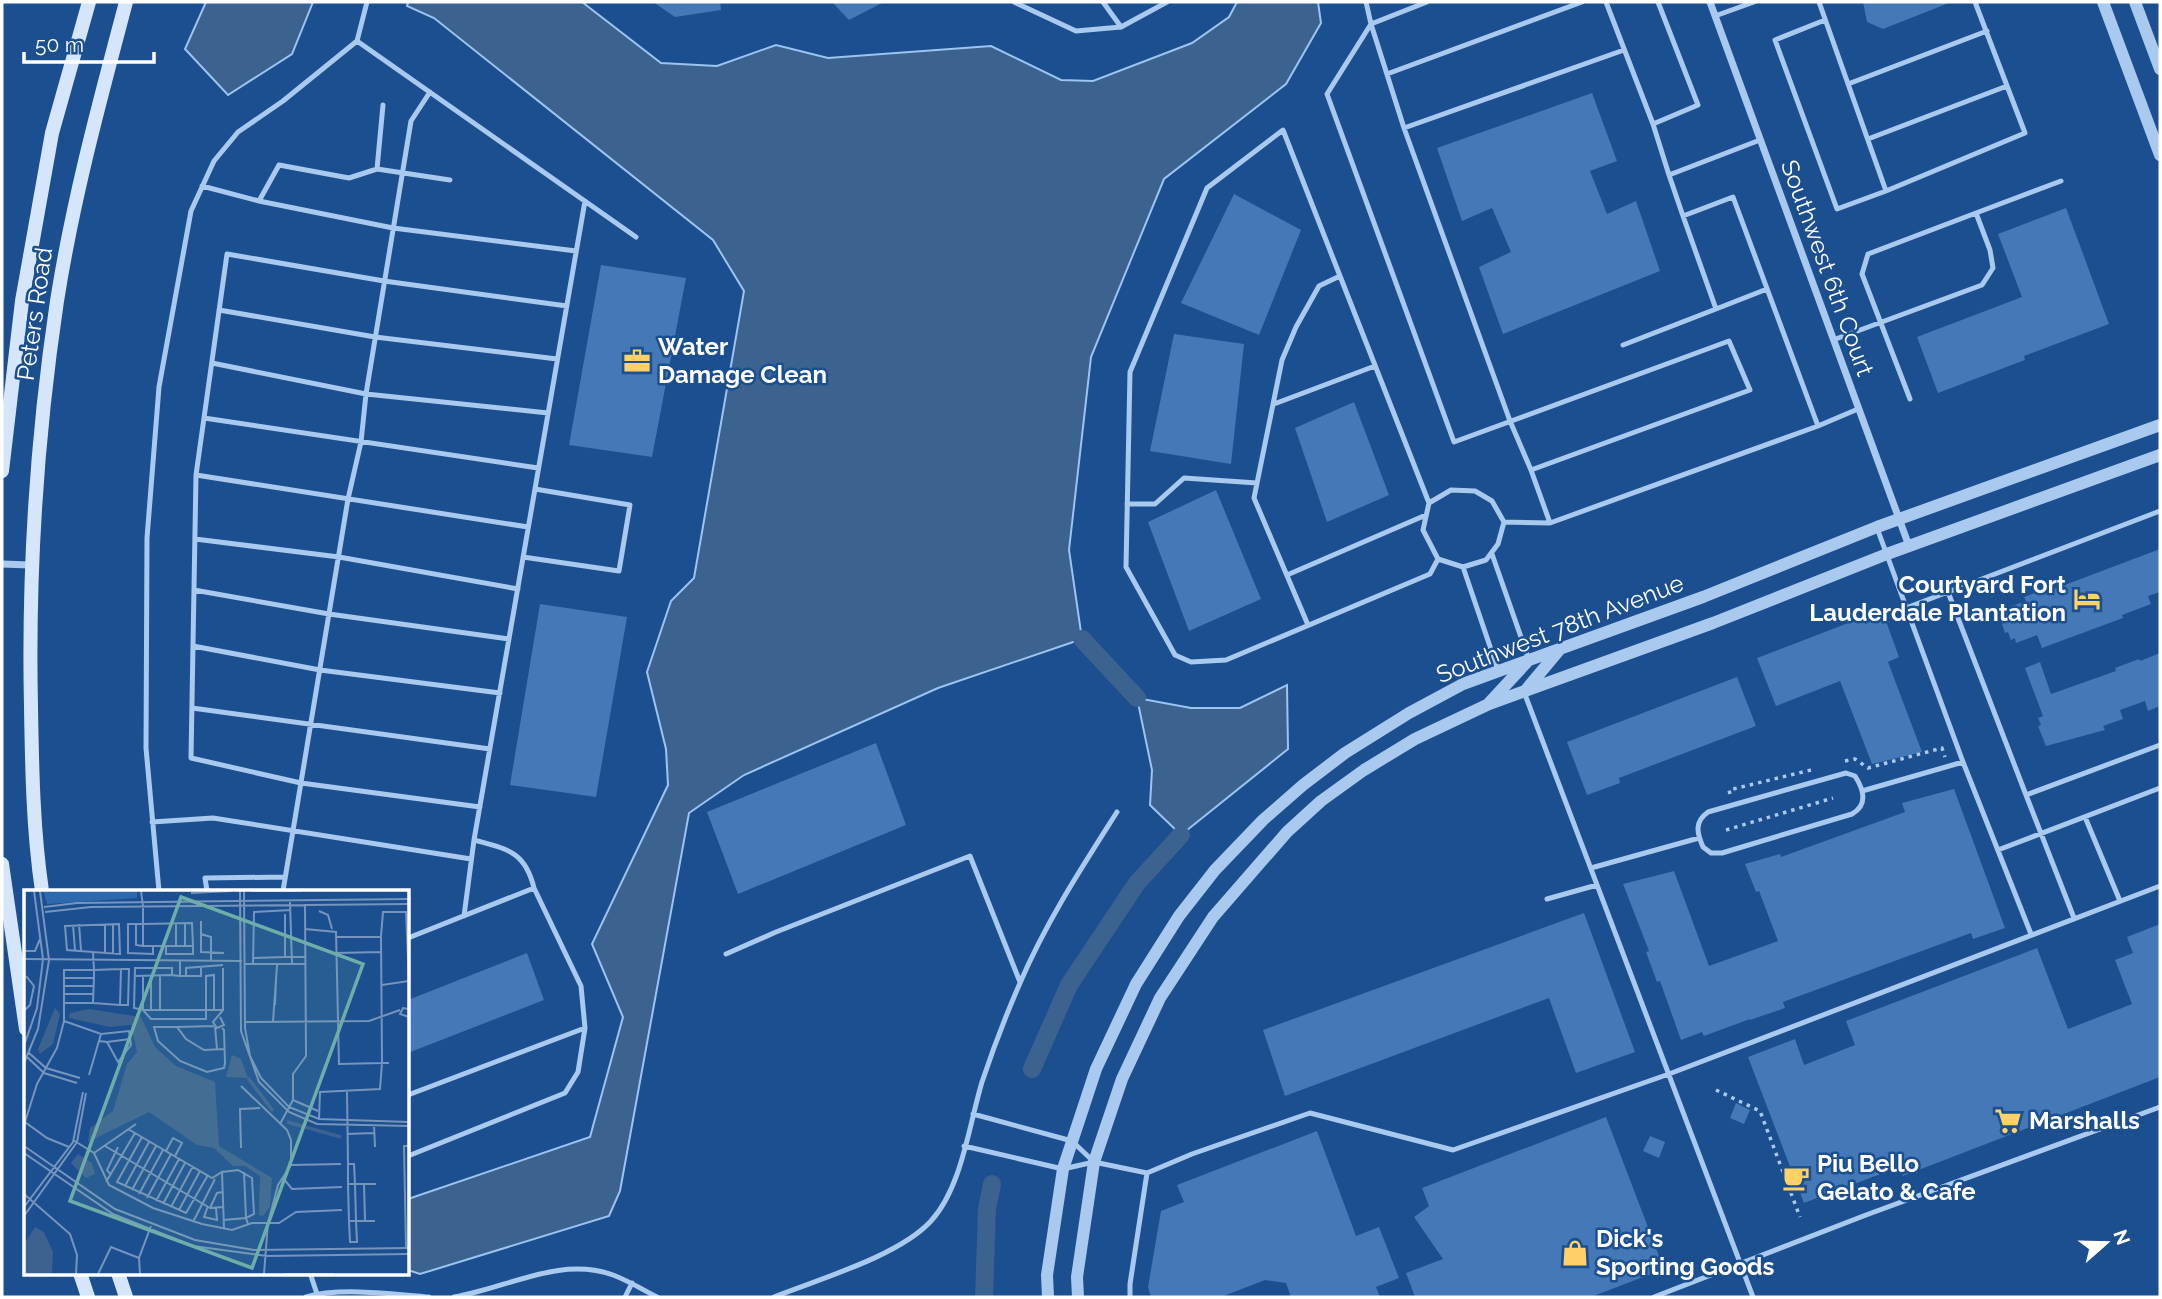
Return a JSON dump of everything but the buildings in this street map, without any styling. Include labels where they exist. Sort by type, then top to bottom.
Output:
[{"type":"main road","name":"Peters Road","points":[[2,471],[22,301],[52,133],[89,2]]},
{"type":"main road","name":"Peters Road","points":[[42,890],[32,762],[29,630],[30,565],[39,453],[57,300],[87,149],[127,2]]},
{"type":"main road","points":[[2,864],[24,1015]]},
{"type":"main road","points":[[80,1274],[88,1297]]},
{"type":"main road","points":[[118,1274],[126,1297]]},
{"type":"street","name":"Southwest 6th Court","points":[[1710,2],[1909,546]]},
{"type":"street","points":[[2103,2],[2160,155]]},
{"type":"street","points":[[2135,2],[2160,69]]},
{"type":"street","name":"Southwest 78th Avenue","points":[[1048,1297],[1047,1275],[1063,1169],[1096,1069],[1136,984],[1179,916],[1215,870],[1264,820],[1345,753],[1409,713],[1464,684],[1703,597],[1877,527],[2160,425]]},
{"type":"street","name":"Southwest 78th Avenue","points":[[1078,1297],[1077,1277],[1094,1162],[1122,1079],[1160,998],[1223,906],[1287,832],[1321,801],[1364,770],[1415,739],[1489,704],[1713,623],[1887,554],[2160,455]]},
{"type":"street","points":[[2,564],[30,565]]},
{"type":"street","points":[[1524,692],[1561,648]]},
{"type":"street","points":[[1489,704],[1529,660]]},
{"type":"lane","points":[[159,890],[146,748],[146,538],[159,387],[191,211],[214,161],[238,132],[283,101],[357,41],[367,2]]},
{"type":"lane","points":[[1014,2],[1076,31],[1121,27],[1156,5],[1167,2]]},
{"type":"lane","points":[[1103,2],[1121,27]]},
{"type":"lane","points":[[1366,2],[1404,128],[1510,421],[1550,523]]},
{"type":"lane","points":[[1427,2],[1371,24],[1327,94],[1454,442],[1729,341],[1750,390],[1531,470]]},
{"type":"lane","points":[[1387,74],[1581,2]]},
{"type":"lane","points":[[1606,2],[1653,124],[1716,309]]},
{"type":"lane","points":[[1653,124],[1698,105],[1658,2]]},
{"type":"lane","points":[[1715,16],[1754,2]]},
{"type":"lane","points":[[1819,2],[1886,191]]},
{"type":"lane","points":[[1825,20],[1775,40],[1837,209],[2025,133],[1975,2]]},
{"type":"lane","points":[[1848,84],[1987,32]]},
{"type":"lane","points":[[357,41],[636,237]]},
{"type":"lane","points":[[1404,128],[1624,50]]},
{"type":"lane","points":[[1868,139],[2007,86]]},
{"type":"lane","points":[[283,890],[338,556],[361,442],[366,394],[411,121],[430,92]]},
{"type":"lane","points":[[377,169],[383,105]]},
{"type":"lane","points":[[1429,503],[1451,490],[1475,491],[1492,501],[1504,522],[1499,544],[1486,560],[1463,567],[1438,559],[1423,530],[1429,503],[1283,130],[1207,188],[1130,372],[1126,567],[1175,655],[1191,662],[1226,660],[1430,574],[1438,559]]},
{"type":"lane","points":[[1669,175],[1760,140]]},
{"type":"lane","points":[[259,201],[279,165],[349,178],[377,169],[450,180]]},
{"type":"lane","points":[[1910,399],[1862,274],[1868,254],[2061,181]]},
{"type":"lane","points":[[202,186],[259,201],[393,229],[576,251]]},
{"type":"lane","points":[[1683,216],[1733,197],[1818,426]]},
{"type":"lane","points":[[464,916],[474,840],[585,201]]},
{"type":"lane","points":[[1833,340],[1982,285],[1993,268],[1990,250],[1976,213]]},
{"type":"lane","points":[[480,807],[301,783],[191,758],[196,475],[227,254],[384,281],[567,306]]},
{"type":"lane","points":[[1308,625],[1254,498],[1282,359],[1319,286],[1340,276]]},
{"type":"lane","points":[[1623,345],[1767,289]]},
{"type":"lane","points":[[219,310],[375,337],[557,359]]},
{"type":"lane","points":[[212,363],[366,394],[548,413]]},
{"type":"lane","points":[[1274,404],[1375,366]]},
{"type":"lane","points":[[1504,522],[1550,523],[1858,409]]},
{"type":"lane","points":[[204,418],[538,468]]},
{"type":"lane","points":[[196,475],[528,527]]},
{"type":"lane","points":[[1127,504],[1155,504],[1184,478],[1257,483]]},
{"type":"lane","points":[[523,557],[619,571],[630,505],[535,489]]},
{"type":"lane","points":[[1906,608],[2160,510]]},
{"type":"lane","points":[[1287,575],[1426,515]]},
{"type":"lane","points":[[1877,527],[1963,762],[2031,934]]},
{"type":"lane","points":[[195,540],[338,556],[518,589]]},
{"type":"lane","points":[[1492,554],[1529,660]]},
{"type":"lane","points":[[1463,567],[1498,671]]},
{"type":"lane","points":[[194,590],[329,614],[509,639]]},
{"type":"lane","points":[[1948,592],[2074,918]]},
{"type":"lane","points":[[193,646],[320,670],[500,693]]},
{"type":"lane","points":[[1524,692],[1753,1297]]},
{"type":"lane","points":[[192,708],[490,749]]},
{"type":"lane","points":[[2026,795],[2160,745]]},
{"type":"lane","points":[[1862,791],[1963,762]]},
{"type":"lane","points":[[1846,773],[1855,776],[1862,791],[1863,801],[1859,810],[1852,814],[1722,853],[1706,851],[1699,838],[1697,828],[1701,817],[1708,812],[1846,773]]},
{"type":"lane","points":[[1998,850],[2160,788]]},
{"type":"lane","points":[[774,1297],[888,1252],[917,1234],[932,1219],[946,1198],[957,1173],[983,1079],[1020,982],[1044,932],[1117,811]]},
{"type":"lane","points":[[2084,817],[2120,901]]},
{"type":"lane","points":[[152,822],[213,818],[471,859]]},
{"type":"lane","points":[[1591,868],[1699,838]]},
{"type":"lane","points":[[410,1155],[565,1093],[578,1072],[585,1028],[581,986],[534,888],[529,868],[510,850],[474,840]]},
{"type":"lane","points":[[726,954],[970,856],[1020,982]]},
{"type":"lane","points":[[207,890],[205,878],[285,877]]},
{"type":"lane","points":[[1548,899],[1597,885]]},
{"type":"lane","points":[[964,1146],[1063,1169],[1094,1162],[1147,1173],[1192,1154],[1310,1113],[1454,1150],[1669,1074],[2160,886]]},
{"type":"lane","points":[[410,936],[534,888]]},
{"type":"lane","points":[[410,1094],[585,1028]]},
{"type":"lane","points":[[1654,1297],[2160,1107]]},
{"type":"lane","points":[[973,1114],[1072,1141],[1094,1162]]},
{"type":"lane","points":[[1130,1297],[1147,1173]]},
{"type":"lane","points":[[454,1297],[482,1293],[550,1270],[577,1269],[610,1274],[657,1297]]},
{"type":"lane","points":[[310,1274],[318,1295]]},
{"type":"lane","points":[[625,1297],[632,1283]]},
{"type":"lane","points":[[306,1297],[383,1293],[429,1297]]},
{"type":"path","points":[[1819,792],[1822,801]]},
{"type":"path","points":[[1726,830],[1833,798]]},
{"type":"path","points":[[1716,1090],[1760,1111],[1800,1217]]},
{"type":"water","points":[[206,2],[313,2],[292,54],[228,95],[185,49]]},
{"type":"water","points":[[408,2],[582,2],[661,63],[717,66],[776,45],[828,58],[991,46],[1061,80],[1093,81],[1192,43],[1229,17],[1237,2],[1318,2],[1321,23],[1286,84],[1164,179],[1091,357],[1069,550],[1082,639],[938,688],[744,775],[689,813],[620,1191],[609,1216],[420,1274],[410,1271],[410,1198],[590,1137],[623,1017],[592,944],[668,785],[666,749],[647,672],[671,601],[694,578],[744,291],[713,240],[434,18],[407,6]]},
{"type":"water","points":[[1287,685],[1288,749],[1181,835],[1150,805],[1152,770],[1137,698],[1191,708],[1240,708]]},
{"type":"waterway","points":[[1082,639],[1137,698]]},
{"type":"waterway","points":[[1032,1069],[1069,985],[1137,883],[1181,835]]},
{"type":"waterway","points":[[984,1297],[987,1209],[992,1184]]},
{"type":"place","name":"Water Damage Clean","points":[[637,361]]},
{"type":"place","name":"Courtyard Fort Lauderdale Plantation","points":[[2087,599]]},
{"type":"place","name":"Marshalls","points":[[2008,1121]]},
{"type":"place","name":"Piu Bello Gelato & Cafe","points":[[1796,1178]]},
{"type":"place","name":"Dick's Sporting Goods","points":[[1575,1253]]}]
